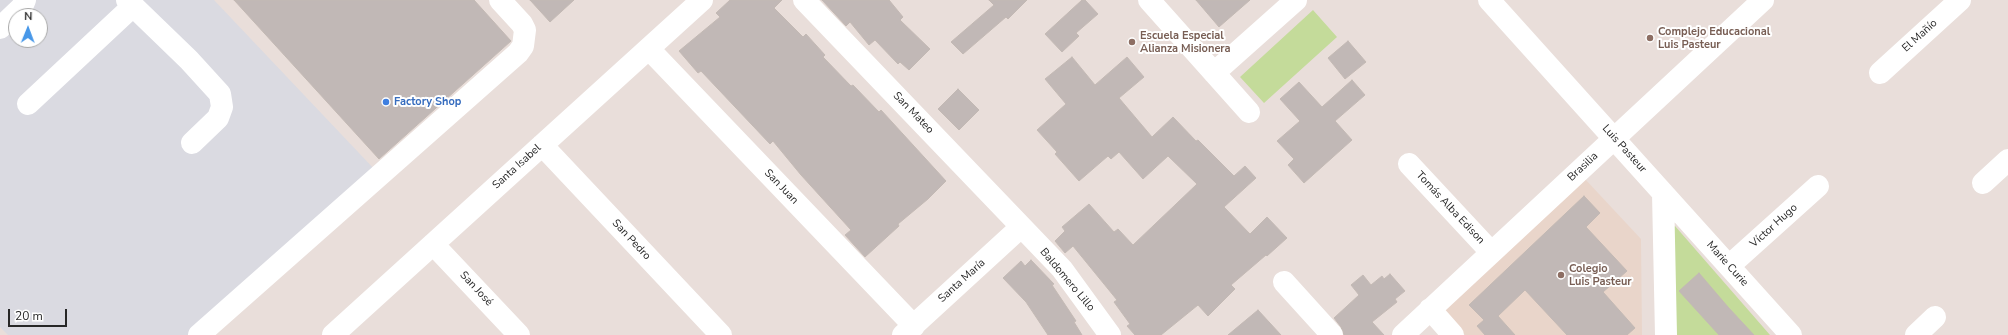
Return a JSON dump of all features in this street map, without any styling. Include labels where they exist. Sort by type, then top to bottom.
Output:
[{"type":"street","points":[[0,28],[22,7],[25,0]]},
{"type":"street","points":[[199,335],[518,53],[523,46],[525,30],[522,24],[500,0]]},
{"type":"street","name":"Santa Isabel","points":[[333,335],[702,0]]},
{"type":"street","name":"San Mateo","points":[[804,0],[1021,227]]},
{"type":"street","points":[[1149,0],[1249,112]]},
{"type":"street","points":[[1214,73],[1296,0]]},
{"type":"street","name":"Luis Pasteur","points":[[1489,0],[1663,193]]},
{"type":"street","name":"Brasilia","points":[[1403,335],[1762,0]]},
{"type":"street","name":"El Mañío","points":[[1880,73],[1960,0]]},
{"type":"street","points":[[28,104],[130,3],[189,60],[220,94],[222,107],[218,118],[192,143]]},
{"type":"street","name":"San Juan","points":[[649,49],[908,330]]},
{"type":"street","name":"San Pedro","points":[[542,145],[721,335]]},
{"type":"street","points":[[1983,183],[2008,160]]},
{"type":"street","name":"Tomás Alba Edison","points":[[1409,164],[1491,252]]},
{"type":"street","name":"Víctor Hugo","points":[[1729,266],[1818,186]]},
{"type":"street","points":[[1663,193],[1666,335]]},
{"type":"street","name":"Marie Curie","points":[[1663,193],[1791,335]]},
{"type":"street","name":"Santa María","points":[[908,330],[1021,227]]},
{"type":"street","name":"Baldomero Lillo","points":[[1021,227],[1062,269],[1110,335]]},
{"type":"street","name":"San José","points":[[433,244],[519,335]]},
{"type":"street","points":[[1284,282],[1332,335]]},
{"type":"street","points":[[1430,309],[1453,335]]},
{"type":"street","points":[[1916,335],[1935,317]]},
{"type":"shaded area","points":[[0,0],[214,0],[377,172],[203,335],[8,335],[0,327]]},
{"type":"shaded area","name":"Colegio Luis Pasteur","points":[[1585,179],[1641,239],[1642,335],[1465,335],[1442,311]]},
{"type":"green space","points":[[1313,10],[1337,37],[1264,103],[1240,77]]},
{"type":"green space","points":[[1675,226],[1770,335],[1676,335],[1671,229]]},
{"type":"building","name":"Factory Shop","points":[[234,0],[474,0],[511,41],[379,159]]},
{"type":"building","points":[[530,0],[574,0],[550,22]]},
{"type":"building","points":[[730,0],[782,0],[774,8],[803,37],[806,34],[825,55],[823,57],[879,112],[881,110],[946,181],[928,199],[898,224],[899,226],[865,257],[845,235],[851,230],[801,175],[773,141],[770,144],[701,71],[698,73],[679,51],[720,17],[716,13]]},
{"type":"building","points":[[822,0],[889,0],[903,17],[900,20],[930,49],[909,70],[900,62],[898,64],[875,40],[869,45],[850,22],[846,26]]},
{"type":"building","points":[[989,0],[1027,0],[1008,19],[1006,17],[963,54],[951,42],[994,5]]},
{"type":"building","points":[[1082,0],[1085,0],[1098,14],[1076,33],[1079,36],[1062,52],[1045,34]]},
{"type":"building","points":[[1196,0],[1250,0],[1219,27]]},
{"type":"building","points":[[1348,41],[1366,62],[1345,79],[1328,58]]},
{"type":"building","points":[[1072,57],[1095,85],[1127,57],[1144,77],[1119,98],[1152,137],[1173,117],[1196,141],[1198,140],[1234,176],[1245,166],[1256,178],[1224,207],[1250,234],[1267,217],[1287,238],[1231,285],[1235,289],[1208,316],[1198,305],[1161,335],[1135,335],[1127,326],[1130,324],[1114,302],[1117,300],[1073,246],[1065,253],[1055,241],[1065,231],[1062,227],[1089,204],[1114,232],[1118,229],[1133,245],[1197,184],[1168,156],[1143,179],[1119,152],[1111,159],[1108,156],[1079,181],[1055,154],[1057,152],[1037,130],[1066,104],[1045,79]]},
{"type":"building","points":[[1352,80],[1365,95],[1335,121],[1352,140],[1304,183],[1288,165],[1294,159],[1277,141],[1300,121],[1280,99],[1299,82],[1322,107]]},
{"type":"building","points":[[958,89],[979,110],[959,130],[938,109]]},
{"type":"building","points":[[1584,196],[1600,213],[1586,227],[1627,271],[1603,292],[1635,328],[1627,335],[1567,335],[1525,290],[1498,316],[1515,335],[1485,335],[1477,326],[1484,320],[1469,305]]},
{"type":"building","points":[[1031,260],[1054,284],[1052,285],[1076,321],[1074,322],[1082,335],[1048,335],[1026,302],[1003,278],[1021,261],[1025,266]]},
{"type":"building","points":[[1699,273],[1754,335],[1719,335],[1679,291]]},
{"type":"building","points":[[1390,274],[1405,291],[1395,299],[1397,302],[1372,322],[1384,335],[1344,335],[1341,327],[1334,318],[1359,295],[1351,285],[1363,275],[1371,285],[1382,276],[1384,279]]},
{"type":"building","points":[[1258,310],[1281,335],[1228,335]]},
{"type":"place","name":"Complejo Educacional Luis Pasteur","points":[[1650,38]]},
{"type":"place","name":"Escuela Especial Alianza Misionera","points":[[1132,42]]},
{"type":"place","name":"Factory Shop","points":[[386,102]]},
{"type":"place","name":"Colegio Luis Pasteur","points":[[1561,275]]}]
